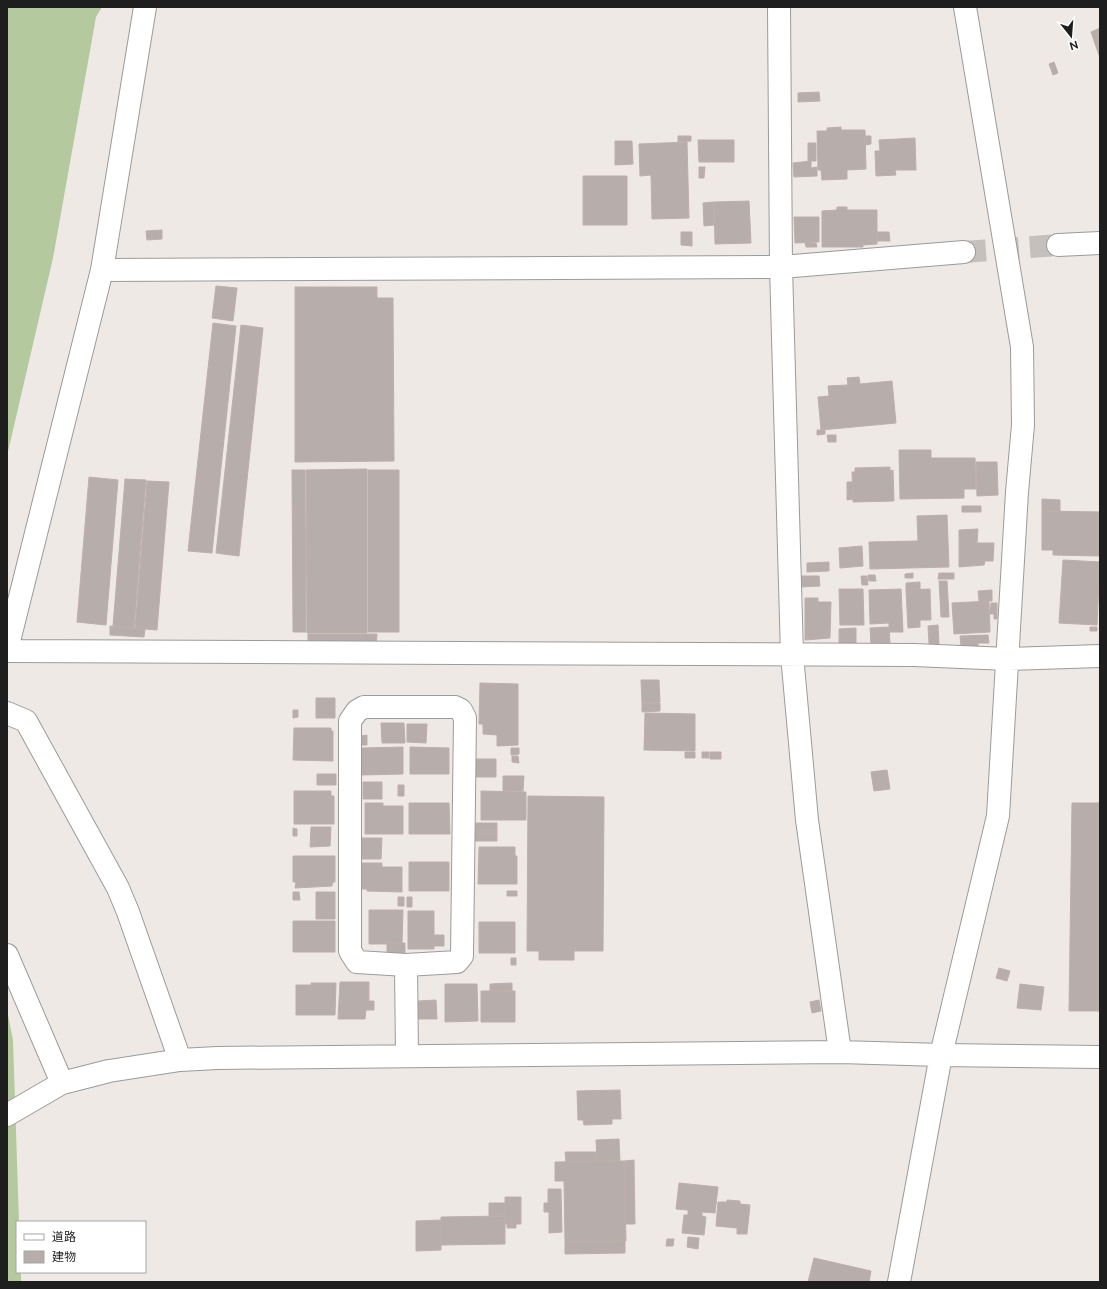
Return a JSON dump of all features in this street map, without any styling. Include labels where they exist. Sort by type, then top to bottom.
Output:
[{"type":"street","points":[[145,7],[102,270],[7,650],[914,655],[1008,659],[1100,656]]},
{"type":"street","points":[[779,7],[781,266],[792,655],[807,820],[840,1052]]},
{"type":"street","points":[[899,1282],[941,1055],[998,816],[1017,492],[1023,425],[1022,347],[965,7]]},
{"type":"street","points":[[1058,245],[1100,244]]},
{"type":"street","points":[[102,270],[781,266],[964,252]]},
{"type":"street","points":[[364,707],[455,707],[461,710],[465,718],[462,956],[457,962],[406,965],[357,962],[350,951],[350,720],[357,711],[364,707]]},
{"type":"street","points":[[7,713],[26,721],[118,888],[128,912],[180,1060]]},
{"type":"street","points":[[7,955],[62,1082]]},
{"type":"street","points":[[406,965],[407,1056]]},
{"type":"street","points":[[7,1115],[62,1082],[110,1071],[180,1060],[217,1058],[840,1052],[1100,1058]]},
{"type":"green space","points":[[7,7],[102,7],[96,17],[53,258],[7,456]]},
{"type":"green space","points":[[7,1010],[13,1040],[19,1221],[16,1221],[16,1273],[21,1273],[21,1282],[7,1282]]},
{"type":"building","points":[[1100,28],[1100,58],[1091,32]]},
{"type":"building","points":[[1054,62],[1058,73],[1053,75],[1049,64]]},
{"type":"building","points":[[819,92],[820,101],[798,102],[798,93]]},
{"type":"building","points":[[841,127],[841,130],[865,130],[866,169],[847,170],[847,179],[822,180],[821,170],[818,170],[817,131],[827,131],[827,128]]},
{"type":"building","points":[[678,136],[691,136],[691,141],[678,142]]},
{"type":"building","points":[[865,136],[871,136],[871,144],[866,145]]},
{"type":"building","points":[[915,138],[916,170],[895,170],[896,175],[876,176],[875,151],[880,151],[879,140]]},
{"type":"building","points":[[698,140],[734,140],[734,162],[699,162]]},
{"type":"building","points":[[615,141],[632,141],[633,164],[615,165]]},
{"type":"building","points":[[687,142],[689,218],[652,219],[651,175],[640,176],[639,144]]},
{"type":"building","points":[[808,143],[816,143],[816,161],[808,161]]},
{"type":"building","points":[[811,161],[811,168],[817,167],[817,176],[794,177],[793,163]]},
{"type":"building","points":[[699,167],[705,167],[704,178],[699,178]]},
{"type":"building","points":[[583,176],[627,176],[627,225],[583,225]]},
{"type":"building","points":[[749,201],[751,243],[715,244],[714,202]]},
{"type":"building","points":[[714,202],[714,225],[704,226],[703,203]]},
{"type":"building","points":[[837,207],[847,207],[847,210],[877,210],[877,244],[863,245],[863,247],[822,247],[822,211],[837,210]]},
{"type":"building","points":[[794,217],[819,217],[819,242],[795,243]]},
{"type":"building","points":[[162,230],[162,239],[147,240],[146,231]]},
{"type":"building","points":[[681,232],[692,232],[692,246],[681,245]]},
{"type":"building","points":[[877,232],[889,232],[890,241],[877,241]]},
{"type":"building","points":[[805,243],[816,243],[817,247],[806,247]]},
{"type":"building","points":[[216,286],[237,288],[233,321],[212,318]]},
{"type":"building","points":[[295,287],[377,287],[377,298],[393,298],[394,461],[295,462]]},
{"type":"building","points":[[213,323],[236,326],[212,553],[188,551]]},
{"type":"building","points":[[241,325],[263,328],[239,556],[216,553]]},
{"type":"building","points":[[859,377],[860,384],[892,381],[896,423],[821,430],[818,397],[829,396],[828,386],[848,385],[847,378]]},
{"type":"building","points":[[817,430],[825,430],[825,434],[817,435]]},
{"type":"building","points":[[827,435],[836,435],[836,442],[828,442]]},
{"type":"building","points":[[899,450],[931,450],[931,458],[975,458],[976,489],[964,489],[964,498],[900,499]]},
{"type":"building","points":[[976,462],[997,462],[998,495],[977,496]]},
{"type":"building","points":[[890,467],[890,471],[893,470],[894,501],[853,502],[852,472],[855,472],[855,468]]},
{"type":"building","points":[[367,469],[367,633],[307,633],[306,470]]},
{"type":"building","points":[[292,470],[305,470],[306,632],[293,632]]},
{"type":"building","points":[[368,470],[399,470],[399,632],[368,632]]},
{"type":"building","points":[[89,477],[118,480],[106,625],[77,622]]},
{"type":"building","points":[[125,479],[146,480],[134,628],[113,626]]},
{"type":"building","points":[[147,481],[169,482],[157,630],[135,628]]},
{"type":"building","points":[[847,482],[853,482],[853,499],[847,500]]},
{"type":"building","points":[[1042,499],[1060,500],[1060,511],[1042,511]]},
{"type":"building","points":[[962,506],[981,506],[981,512],[962,512]]},
{"type":"building","points":[[1042,511],[1100,512],[1100,556],[1053,555],[1053,550],[1042,550]]},
{"type":"building","points":[[947,515],[949,567],[870,569],[869,542],[918,541],[917,516]]},
{"type":"building","points":[[978,529],[977,543],[994,543],[993,561],[985,561],[984,565],[959,567],[959,530]]},
{"type":"building","points":[[862,546],[863,566],[840,568],[839,548]]},
{"type":"building","points":[[1063,560],[1100,562],[1097,625],[1059,623]]},
{"type":"building","points":[[829,562],[829,571],[807,572],[807,563]]},
{"type":"building","points":[[913,573],[913,578],[905,578],[905,574]]},
{"type":"building","points":[[939,573],[954,573],[954,579],[938,579]]},
{"type":"building","points":[[868,575],[875,575],[876,581],[869,581]]},
{"type":"building","points":[[800,576],[819,576],[820,586],[801,587]]},
{"type":"building","points":[[861,576],[867,576],[868,585],[862,585]]},
{"type":"building","points":[[939,581],[947,581],[949,617],[941,617]]},
{"type":"building","points":[[920,582],[920,590],[906,590],[906,583]]},
{"type":"building","points":[[839,589],[863,589],[864,625],[840,625]]},
{"type":"building","points":[[901,589],[903,632],[889,632],[889,623],[870,624],[869,590]]},
{"type":"building","points":[[930,589],[931,620],[920,620],[920,627],[908,628],[906,590]]},
{"type":"building","points":[[992,590],[992,601],[979,601],[978,591]]},
{"type":"building","points":[[805,598],[818,598],[818,602],[831,602],[830,638],[805,640]]},
{"type":"building","points":[[989,601],[990,632],[954,634],[952,603]]},
{"type":"building","points":[[991,603],[997,603],[997,619],[994,619],[994,614],[990,614]]},
{"type":"building","points":[[938,625],[939,644],[929,644],[928,626]]},
{"type":"building","points":[[110,626],[145,629],[144,637],[110,635]]},
{"type":"building","points":[[889,627],[890,644],[871,645],[870,628]]},
{"type":"building","points":[[1090,627],[1097,627],[1097,631],[1090,631]]},
{"type":"building","points":[[856,628],[856,643],[839,644],[839,629]]},
{"type":"building","points":[[308,634],[377,634],[376,647],[308,646]]},
{"type":"building","points":[[988,635],[989,643],[978,643],[978,646],[961,646],[960,636]]},
{"type":"building","points":[[641,680],[659,680],[660,702],[642,703]]},
{"type":"building","points":[[480,683],[518,684],[518,745],[497,746],[497,735],[483,734],[483,724],[479,724]]},
{"type":"building","points":[[316,698],[335,698],[335,718],[316,718]]},
{"type":"building","points":[[642,703],[660,703],[660,711],[642,712]]},
{"type":"building","points":[[293,710],[298,710],[298,717],[293,718]]},
{"type":"building","points":[[645,713],[695,714],[695,751],[644,750]]},
{"type":"building","points":[[381,723],[404,723],[405,743],[382,743]]},
{"type":"building","points":[[407,724],[427,724],[426,743],[407,742]]},
{"type":"building","points":[[294,728],[331,728],[331,731],[333,731],[333,761],[293,760]]},
{"type":"building","points":[[367,735],[367,745],[361,745],[361,736]]},
{"type":"building","points":[[403,747],[403,774],[362,775],[362,748]]},
{"type":"building","points":[[410,747],[449,748],[449,774],[410,774]]},
{"type":"building","points":[[511,748],[519,748],[519,754],[511,755]]},
{"type":"building","points":[[685,752],[695,752],[695,758],[685,758]]},
{"type":"building","points":[[702,752],[709,752],[709,758],[702,758]]},
{"type":"building","points":[[710,752],[721,752],[721,759],[710,759]]},
{"type":"building","points":[[512,756],[518,756],[519,763],[512,762]]},
{"type":"building","points":[[476,759],[496,759],[496,777],[476,777]]},
{"type":"building","points":[[887,770],[890,789],[874,791],[871,772]]},
{"type":"building","points":[[317,774],[336,774],[336,785],[317,785]]},
{"type":"building","points":[[503,776],[524,776],[523,791],[503,791]]},
{"type":"building","points":[[363,782],[382,782],[382,799],[363,799]]},
{"type":"building","points":[[398,785],[404,785],[404,796],[398,796]]},
{"type":"building","points":[[294,791],[331,791],[331,796],[334,796],[334,824],[294,824]]},
{"type":"building","points":[[481,791],[526,792],[526,820],[481,820]]},
{"type":"building","points":[[528,796],[604,797],[603,951],[574,951],[574,960],[539,960],[539,951],[527,951]]},
{"type":"building","points":[[365,803],[383,803],[383,806],[403,806],[403,834],[365,834]]},
{"type":"building","points":[[409,803],[449,803],[450,834],[409,834]]},
{"type":"building","points":[[1072,803],[1100,803],[1100,1011],[1069,1011]]},
{"type":"building","points":[[476,823],[497,823],[497,832],[475,832]]},
{"type":"building","points":[[311,827],[331,827],[330,846],[310,847]]},
{"type":"building","points":[[293,828],[297,829],[297,836],[293,836]]},
{"type":"building","points":[[475,832],[497,832],[497,841],[475,841]]},
{"type":"building","points":[[361,838],[382,838],[381,859],[361,859]]},
{"type":"building","points":[[479,847],[515,847],[515,856],[517,856],[517,884],[478,884]]},
{"type":"building","points":[[293,856],[335,856],[335,882],[333,882],[332,886],[295,888],[296,882],[293,882]]},
{"type":"building","points":[[409,862],[449,862],[449,891],[409,891]]},
{"type":"building","points":[[361,863],[382,863],[382,867],[402,867],[402,892],[367,891],[367,889],[361,889]]},
{"type":"building","points":[[507,891],[517,891],[517,896],[507,896]]},
{"type":"building","points":[[293,892],[299,892],[300,900],[293,900]]},
{"type":"building","points":[[316,892],[335,892],[335,919],[316,919]]},
{"type":"building","points":[[398,897],[404,897],[404,906],[398,906]]},
{"type":"building","points":[[407,897],[412,897],[412,907],[407,907]]},
{"type":"building","points":[[369,910],[403,910],[402,944],[369,944]]},
{"type":"building","points":[[408,911],[434,911],[434,935],[444,935],[444,946],[434,946],[434,949],[408,949]]},
{"type":"building","points":[[293,921],[335,921],[335,952],[293,952]]},
{"type":"building","points":[[479,922],[515,922],[515,953],[479,953]]},
{"type":"building","points":[[387,943],[405,943],[405,953],[387,953]]},
{"type":"building","points":[[511,958],[516,958],[516,965],[511,965]]},
{"type":"building","points":[[999,968],[1010,971],[1007,981],[996,978]]},
{"type":"building","points":[[340,982],[369,982],[369,1001],[374,1001],[374,1010],[366,1010],[365,1019],[338,1019]]},
{"type":"building","points":[[311,983],[336,983],[335,1015],[296,1015],[296,985],[311,985]]},
{"type":"building","points":[[512,983],[512,991],[490,991],[490,984]]},
{"type":"building","points":[[445,984],[477,984],[478,1021],[445,1022]]},
{"type":"building","points":[[1020,984],[1044,987],[1041,1010],[1017,1008]]},
{"type":"building","points":[[481,991],[515,991],[515,1022],[481,1022]]},
{"type":"building","points":[[436,1000],[437,1019],[418,1019],[418,1001]]},
{"type":"building","points":[[819,1000],[821,1011],[812,1013],[810,1002]]},
{"type":"building","points":[[620,1090],[621,1119],[612,1119],[612,1124],[584,1125],[583,1120],[578,1120],[577,1091]]},
{"type":"building","points":[[619,1139],[620,1161],[597,1161],[596,1140]]},
{"type":"building","points":[[565,1152],[596,1152],[597,1161],[566,1162]]},
{"type":"building","points":[[634,1160],[635,1224],[625,1224],[624,1161]]},
{"type":"building","points":[[624,1161],[626,1241],[565,1242],[564,1181],[555,1181],[555,1162]]},
{"type":"building","points":[[679,1183],[718,1187],[715,1213],[702,1212],[702,1216],[706,1217],[704,1235],[682,1233],[684,1215],[688,1215],[688,1210],[676,1209]]},
{"type":"building","points":[[548,1189],[561,1189],[562,1232],[549,1233],[549,1212],[544,1212],[544,1203],[548,1203]]},
{"type":"building","points":[[505,1197],[521,1197],[521,1224],[505,1224]]},
{"type":"building","points":[[727,1200],[740,1201],[740,1204],[750,1205],[747,1234],[737,1234],[737,1228],[716,1226],[718,1202],[727,1202]]},
{"type":"building","points":[[489,1203],[505,1203],[505,1216],[489,1216]]},
{"type":"building","points":[[505,1216],[505,1244],[441,1245],[441,1217]]},
{"type":"building","points":[[441,1220],[441,1250],[416,1251],[416,1221]]},
{"type":"building","points":[[507,1224],[516,1224],[516,1228],[507,1228]]},
{"type":"building","points":[[688,1237],[699,1238],[698,1249],[687,1247]]},
{"type":"building","points":[[667,1239],[674,1239],[673,1246],[666,1246]]},
{"type":"building","points":[[625,1241],[625,1253],[565,1254],[565,1242]]},
{"type":"building","points":[[814,1258],[871,1271],[869,1282],[808,1282]]},
{"type":"tunnel","points":[[964,252],[1058,245]]}]
